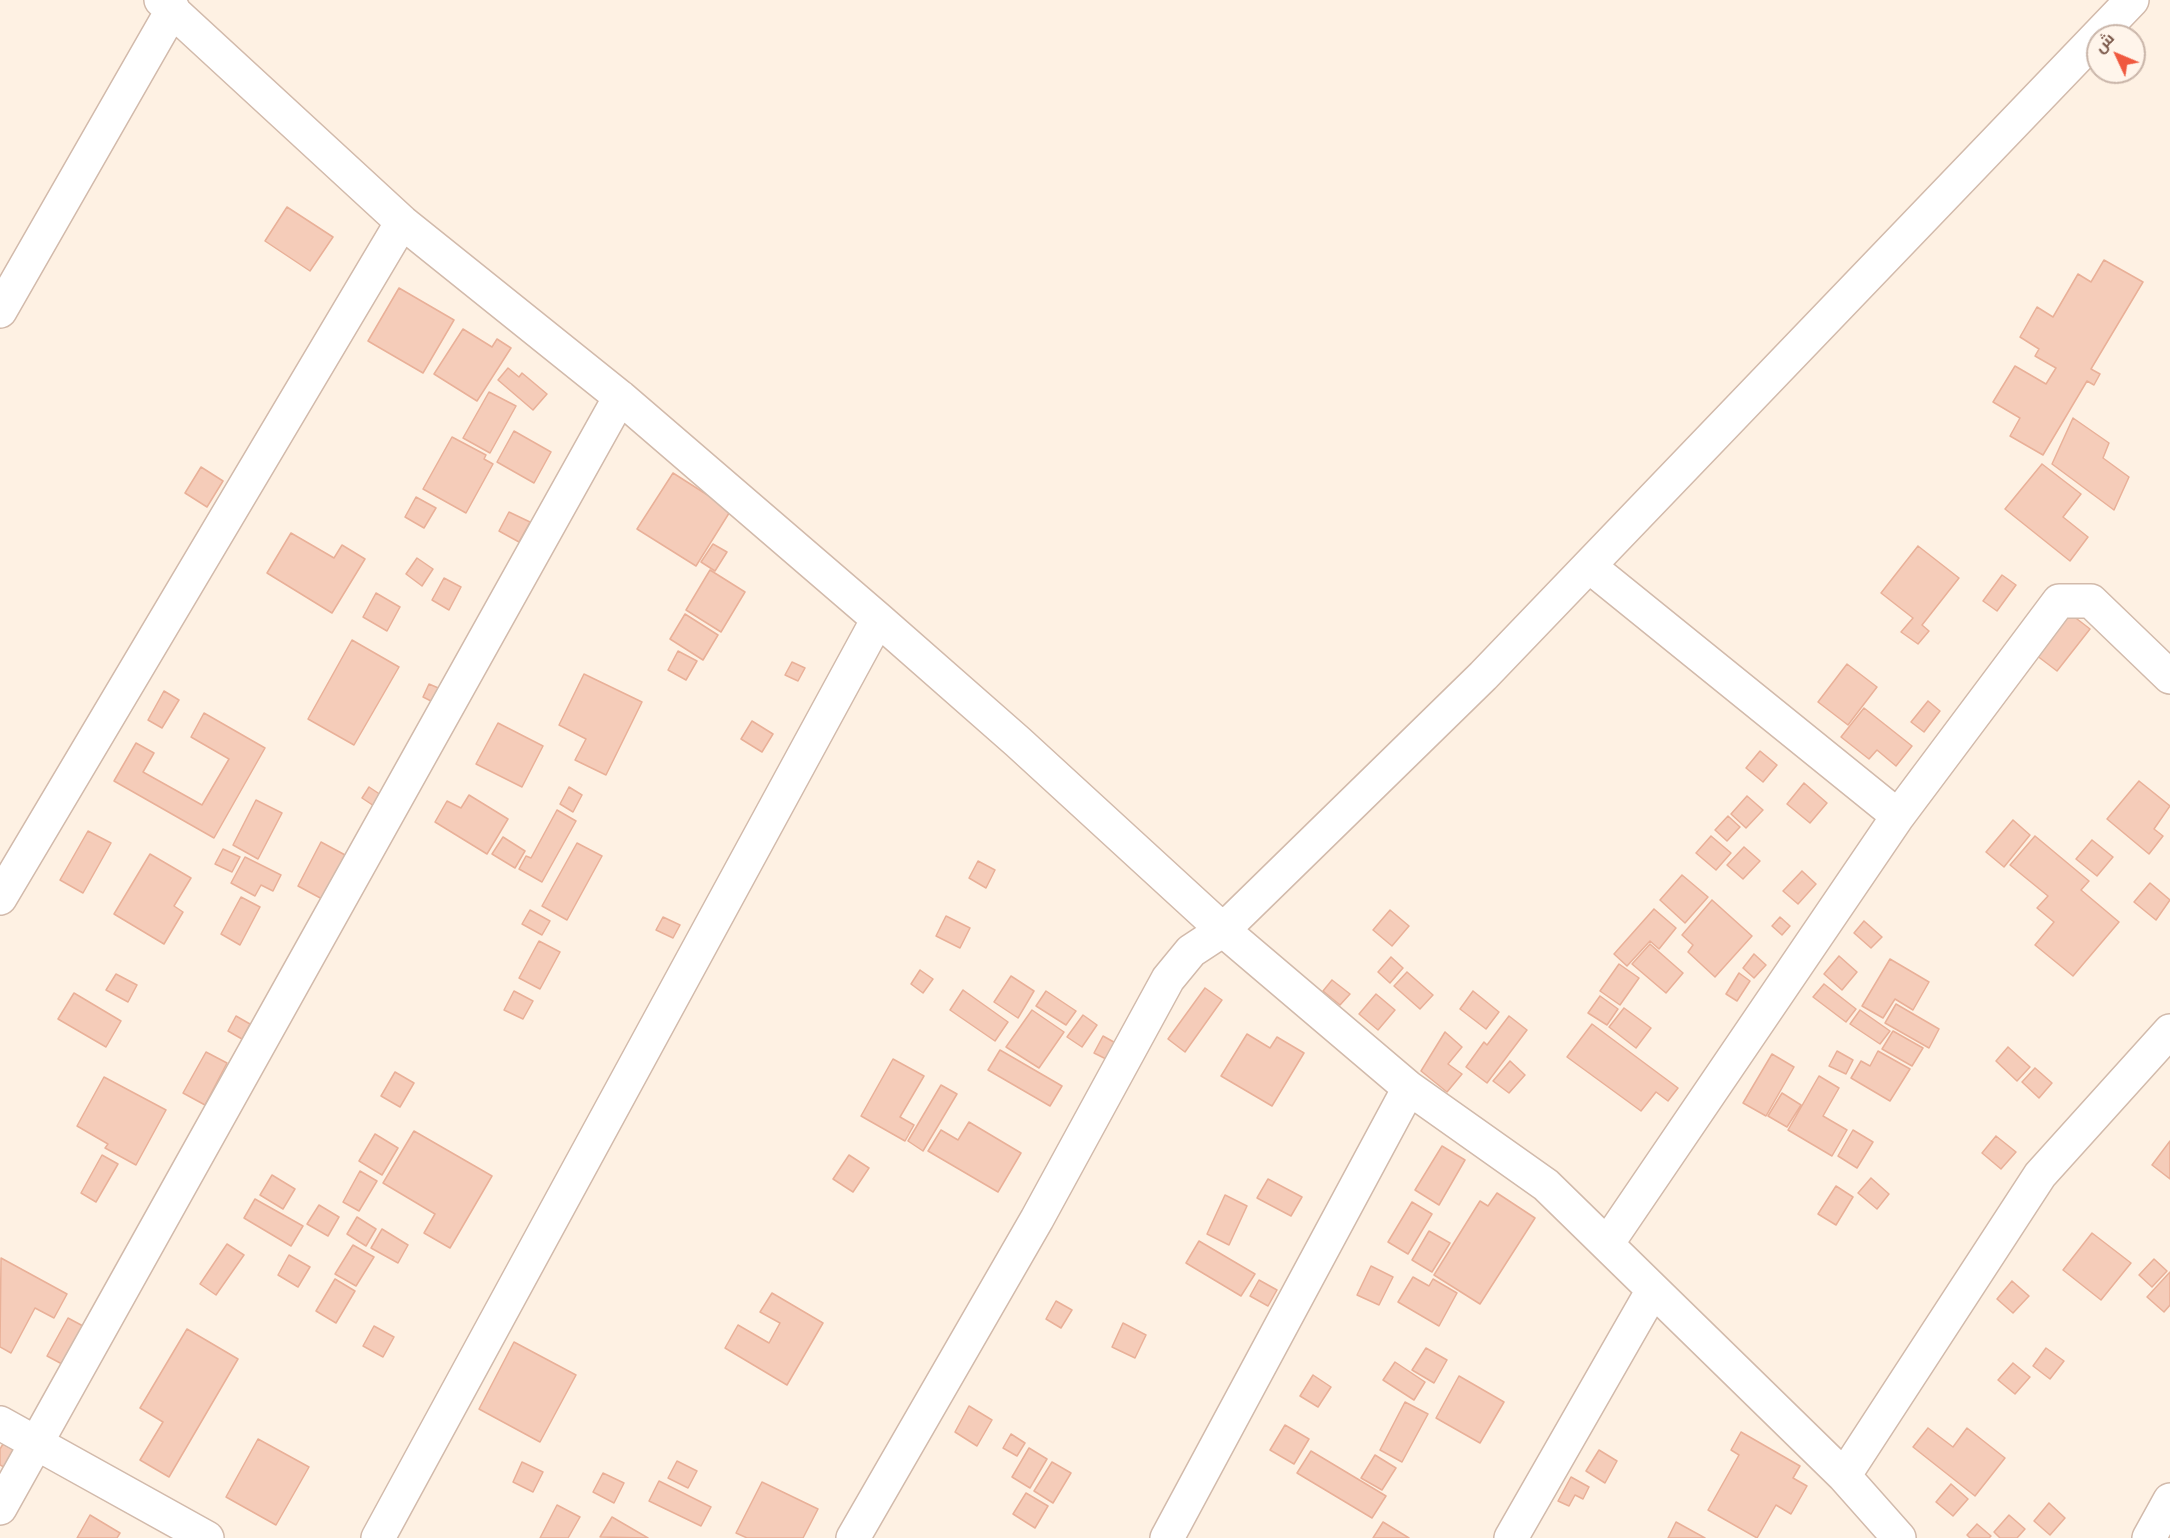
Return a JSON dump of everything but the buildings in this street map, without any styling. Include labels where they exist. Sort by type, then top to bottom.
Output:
[{"type":"street","points":[[853,1538],[1037,1219],[1168,979],[1191,951],[1223,930],[1483,676],[2132,0]]},
{"type":"street","points":[[0,311],[167,4],[402,222],[620,397],[878,619],[1018,742],[1223,930],[1409,1088],[1546,1185],[1844,1476],[1885,1532]]},
{"type":"street","points":[[0,898],[402,222]]},
{"type":"street","points":[[0,1508],[620,397]]},
{"type":"street","points":[[1590,566],[1898,816]]},
{"type":"street","points":[[1606,1244],[1898,816],[2059,601],[2091,602],[2170,677]]},
{"type":"street","points":[[378,1538],[878,619]]},
{"type":"street","points":[[1844,1476],[2040,1175],[2170,1031]]},
{"type":"street","points":[[1167,1538],[1409,1088]]},
{"type":"street","points":[[1511,1538],[1653,1290]]},
{"type":"street","points":[[0,1423],[207,1538]]},
{"type":"street","points":[[2149,1538],[2170,1500]]}]
